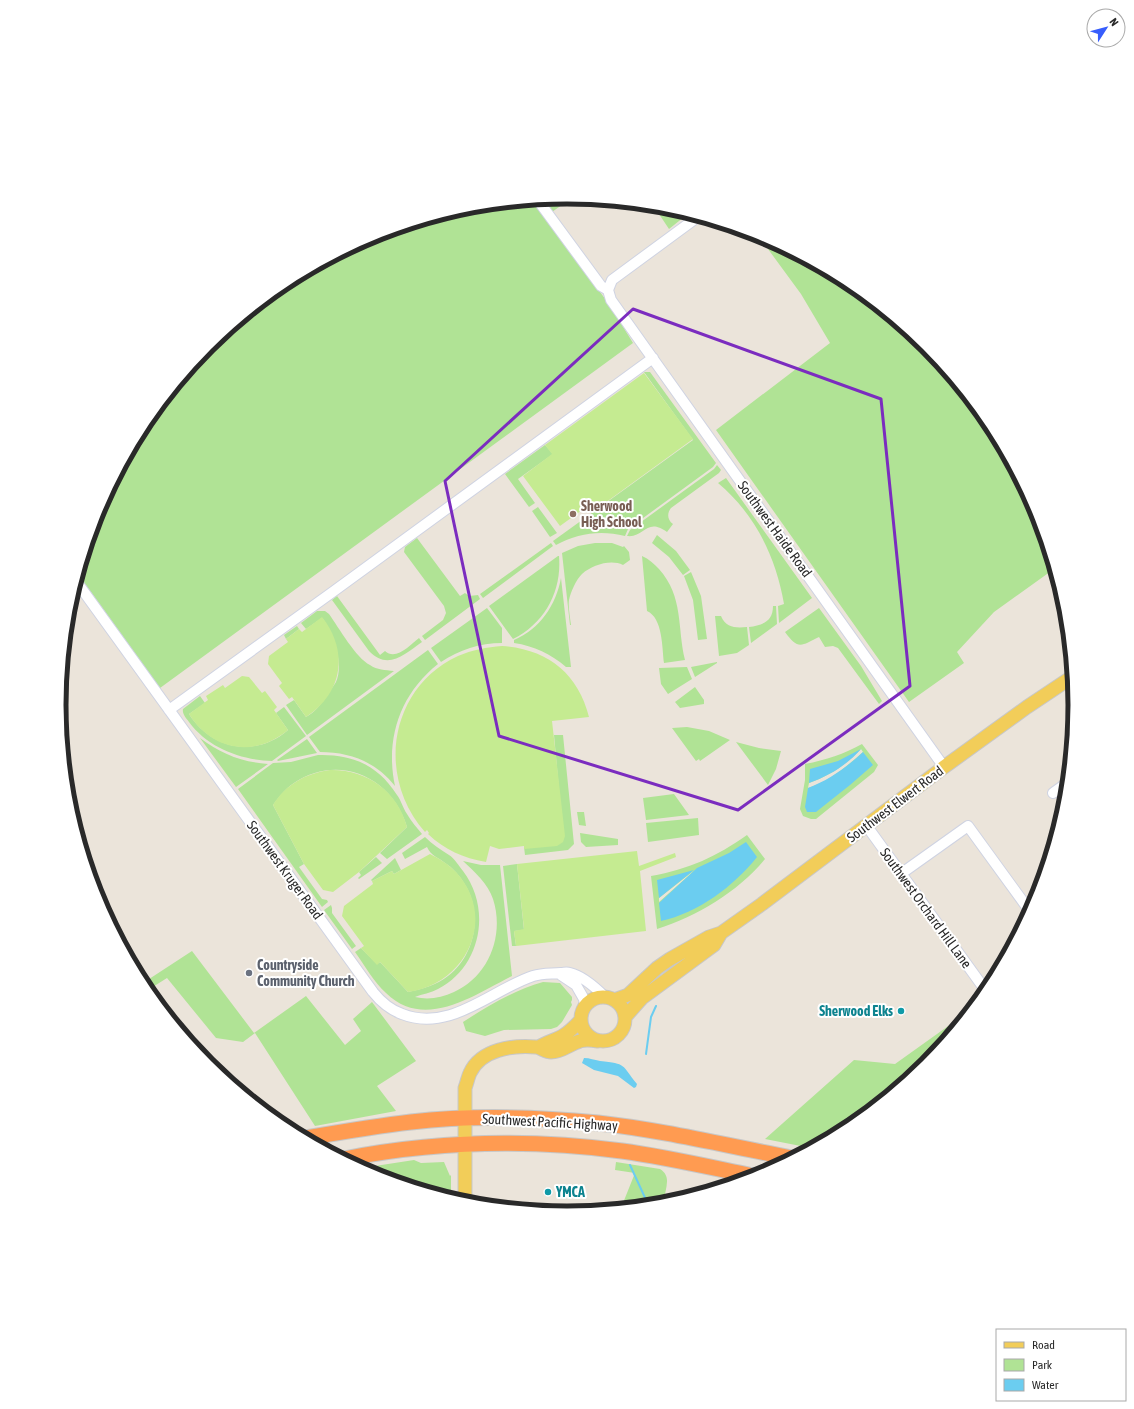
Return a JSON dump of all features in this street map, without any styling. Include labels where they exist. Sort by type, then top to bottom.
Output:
[{"type":"highway","name":"Southwest Pacific Highway","points":[[314,1137],[412,1121],[504,1118],[599,1123],[673,1135],[784,1156]]},
{"type":"highway","name":"Southwest Pacific Highway","points":[[353,1157],[417,1148],[466,1145],[536,1145],[608,1150],[646,1155],[742,1174]]},
{"type":"main road","name":"Southwest Elwert Road","points":[[610,998],[628,995],[657,968],[670,959],[709,937],[720,934],[944,767],[1027,707],[1067,680]]},
{"type":"main road","name":"Southwest Elwert Road","points":[[626,1016],[642,998],[714,945],[720,934]]},
{"type":"main road","points":[[465,1195],[465,1088],[470,1072],[476,1065],[488,1055],[499,1050],[513,1047],[539,1047],[550,1052],[562,1050],[579,1041],[587,1040],[598,1041],[611,1040],[617,1037],[623,1031],[626,1016],[620,1004],[610,998],[597,998],[590,1001],[585,1006],[582,1013],[582,1027],[586,1033],[598,1041]]},
{"type":"main road","points":[[539,1047],[565,1034],[581,1020]]},
{"type":"street","name":"Southwest Haide Road","points":[[542,205],[601,286],[608,290],[611,300],[944,767]]},
{"type":"street","points":[[608,290],[612,280],[693,220]]},
{"type":"street","points":[[169,710],[653,358]]},
{"type":"street","name":"Southwest Kruger Road","points":[[80,587],[373,992],[390,1008],[414,1018],[426,1019],[443,1017],[454,1014],[533,976],[546,973],[568,972],[576,975],[610,998]]},
{"type":"street","points":[[1053,793],[1061,787]]},
{"type":"street","name":"Southwest Orchard Hill Lane","points":[[866,825],[982,985]]},
{"type":"street","points":[[902,873],[968,826],[1026,905]]},
{"type":"street","points":[[560,973],[564,978],[571,980],[576,985],[584,999],[585,1006]]},
{"type":"highlighted area","points":[[633,309],[881,399],[910,686],[738,810],[499,736],[445,481]]},
{"type":"green space","points":[[563,204],[552,212],[547,205]]},
{"type":"green space","points":[[537,205],[611,307],[633,343],[160,688],[82,580],[104,513],[133,454],[150,426],[190,374],[213,350],[262,307],[289,288],[345,255],[406,230],[437,221],[469,213]]},
{"type":"green space","points":[[658,212],[683,218],[669,229]]},
{"type":"green space","points":[[765,244],[789,255],[818,271],[872,307],[921,350],[944,374],[984,426],[1001,454],[1030,513],[1050,572],[994,612],[957,652],[964,663],[909,702],[716,430],[830,343],[801,294]]},
{"type":"green space","points":[[644,372],[650,372],[716,463],[713,467],[628,529],[625,536],[607,533],[581,535],[556,545],[553,541],[693,440]]},
{"type":"green space","points":[[644,373],[693,439],[594,511],[589,505],[560,526],[523,476],[552,454],[545,445]]},
{"type":"green space","points":[[545,445],[553,454],[518,479],[535,503],[529,507],[505,474]]},
{"type":"green space","points":[[717,465],[721,470],[719,473],[671,508],[668,516],[673,524],[667,532],[660,528],[650,527],[633,536],[627,536],[630,530],[714,469]]},
{"type":"green space","points":[[726,478],[812,598],[779,623],[778,606],[784,604],[776,570],[762,538],[743,508],[718,483]]},
{"type":"green space","points":[[538,507],[557,533],[550,537],[532,511]]},
{"type":"green space","points":[[657,535],[676,551],[690,570],[683,575],[669,557],[652,543]]},
{"type":"green space","points":[[417,538],[460,596],[465,593],[469,596],[478,595],[480,599],[425,640],[422,636],[443,620],[446,613],[444,606],[404,552],[405,547]]},
{"type":"green space","points":[[551,543],[553,546],[483,598],[480,594]]},
{"type":"green space","points":[[595,543],[612,543],[623,547],[624,546],[629,552],[630,560],[623,565],[618,563],[602,564],[591,568],[582,574],[574,586],[569,600],[570,625],[562,553],[578,546]]},
{"type":"green space","points":[[558,556],[558,581],[549,605],[534,624],[513,639],[489,606]]},
{"type":"green space","points":[[642,556],[659,569],[667,580],[672,591],[676,602],[685,660],[664,663],[659,627],[656,620],[647,611]]},
{"type":"green space","points":[[691,572],[701,596],[707,639],[698,640],[693,600],[684,576]]},
{"type":"green space","points":[[561,578],[571,667],[566,667],[542,651],[514,643],[514,640],[539,623],[551,607],[559,588]]},
{"type":"green space","points":[[337,596],[380,655],[385,651],[389,654],[394,654],[403,651],[419,638],[422,642],[403,655],[390,660],[383,660],[376,657],[369,651],[332,600]]},
{"type":"green space","points":[[773,606],[776,606],[777,624],[751,643],[749,627],[766,622],[771,616]]},
{"type":"green space","points":[[487,608],[502,628],[502,643],[486,644],[470,648],[441,662],[431,648]]},
{"type":"green space","points":[[819,608],[861,666],[882,701],[879,704],[838,648],[833,646],[825,647],[819,637],[808,643],[800,645],[793,642],[785,632]]},
{"type":"green space","points":[[317,611],[325,611],[329,614],[359,656],[365,661],[375,668],[394,671],[307,735],[286,705],[294,700],[306,717],[312,713],[319,706],[336,682],[339,666],[334,640],[322,618],[306,629],[301,623]]},
{"type":"green space","points":[[715,616],[721,616],[729,625],[747,627],[749,645],[737,653],[719,656]]},
{"type":"green space","points":[[322,617],[331,630],[336,644],[339,657],[338,671],[328,696],[306,717],[292,697],[289,699],[279,686],[282,683],[268,664],[269,656],[288,642],[286,639],[299,629],[302,632]]},
{"type":"green space","points":[[297,626],[299,629],[286,639],[284,635]]},
{"type":"green space","points":[[502,646],[533,652],[558,666],[569,676],[577,688],[584,701],[589,717],[552,721],[565,836],[563,842],[557,846],[524,849],[524,846],[499,849],[490,846],[486,862],[462,856],[434,840],[428,834],[429,833],[427,830],[425,832],[410,810],[400,786],[396,761],[397,735],[404,711],[417,689],[435,670],[463,654],[480,649]]},
{"type":"green space","points":[[428,650],[438,664],[414,689],[405,703],[398,719],[392,751],[392,768],[395,786],[388,778],[362,760],[342,754],[320,752],[309,737]]},
{"type":"green space","points":[[717,663],[695,677],[691,667]]},
{"type":"green space","points":[[687,667],[692,679],[668,694],[661,684],[659,668]]},
{"type":"green space","points":[[242,676],[249,677],[262,693],[265,691],[277,707],[274,710],[288,730],[275,739],[262,745],[248,747],[222,743],[210,736],[189,714],[208,700],[206,696],[223,685],[225,688]]},
{"type":"green space","points":[[695,687],[704,700],[704,704],[680,708],[675,702]]},
{"type":"green space","points":[[200,696],[205,703],[189,714],[210,736],[222,742],[235,746],[249,747],[276,739],[288,730],[276,713],[284,707],[306,736],[272,761],[249,758],[226,751],[215,746],[206,739],[184,716],[183,709]]},
{"type":"green space","points":[[687,727],[709,731],[730,740],[700,761],[699,759],[696,761],[672,728]]},
{"type":"green space","points":[[554,735],[563,735],[574,844],[568,850],[525,855],[524,847],[559,789]]},
{"type":"green space","points":[[200,738],[224,753],[249,761],[268,764],[236,787]]},
{"type":"green space","points":[[307,739],[317,753],[277,760]]},
{"type":"green space","points":[[736,742],[759,748],[781,751],[776,769],[768,785]]},
{"type":"green space","points":[[862,744],[878,765],[874,772],[816,819],[803,816],[800,809],[805,780],[805,764],[835,756]],"holes":[[[861,749],[863,752],[830,778],[808,788],[809,783],[837,769]]]},
{"type":"green space","points":[[318,755],[330,755],[353,759],[373,769],[390,785],[409,817],[422,834],[387,859],[380,853],[407,827],[400,810],[389,795],[377,783],[362,775],[346,771],[329,770],[311,774],[291,785],[282,793],[273,805],[304,864],[299,867],[322,899],[327,900],[328,902],[322,907],[238,789],[273,763],[291,762]]},
{"type":"green space","points":[[330,770],[356,773],[379,785],[396,803],[403,814],[407,827],[359,872],[333,892],[323,890],[304,864],[273,805],[290,786],[297,781],[313,774]]},
{"type":"green space","points":[[674,794],[689,815],[646,820],[643,798]]},
{"type":"green space","points":[[577,812],[584,812],[586,826],[579,825]]},
{"type":"green space","points":[[698,818],[699,835],[648,842],[646,823]]},
{"type":"green space","points":[[580,833],[618,839],[618,845],[586,847],[581,842]]},
{"type":"green space","points":[[747,835],[765,859],[742,882],[716,902],[672,924],[657,929],[651,876],[690,866],[713,856]],"holes":[[[696,869],[659,902],[659,898]]]},
{"type":"green space","points":[[425,837],[455,860],[472,886],[477,902],[479,919],[478,936],[464,967],[453,979],[432,992],[415,997],[439,997],[454,992],[466,985],[476,976],[491,954],[497,927],[493,899],[484,883],[463,861],[481,865],[500,865],[512,976],[466,1000],[449,1006],[433,1009],[417,1009],[401,1004],[386,993],[355,952],[361,948],[377,964],[380,962],[408,992],[419,990],[439,982],[458,967],[465,957],[474,932],[475,920],[470,894],[464,883],[453,869],[433,854],[427,847],[405,859],[402,853]]},
{"type":"green space","points":[[637,851],[639,866],[675,853],[676,857],[640,871],[646,931],[516,946],[514,931],[524,929],[517,864]]},
{"type":"green space","points":[[430,854],[453,869],[468,890],[475,909],[475,928],[470,946],[460,962],[446,976],[429,986],[408,992],[380,962],[377,965],[361,948],[364,946],[342,916],[344,906],[373,884],[372,881],[392,871],[394,874]]},
{"type":"green space","points":[[376,857],[382,863],[359,879],[358,878],[361,875],[359,872]]},
{"type":"green space","points":[[395,858],[401,870],[394,874],[392,871],[372,881],[371,880]]},
{"type":"green space","points":[[517,864],[524,930],[514,931],[516,946],[512,946],[503,866]]},
{"type":"green space","points":[[331,905],[332,913],[356,946],[352,949],[324,910]]},
{"type":"green space","points":[[192,951],[254,1033],[306,996],[345,1045],[361,1031],[353,1019],[372,1002],[416,1061],[377,1086],[396,1111],[315,1126],[255,1033],[243,1042],[216,1038],[167,978],[153,987],[148,980]]},
{"type":"green space","points":[[543,982],[560,983],[572,997],[572,1005],[562,1022],[557,1027],[551,1029],[504,1030],[485,1036],[466,1031],[463,1022],[492,1004],[522,989]]},
{"type":"green space","points":[[954,1022],[944,1035],[921,1059],[897,1081],[872,1102],[845,1121],[802,1146],[765,1139],[854,1060],[895,1064]]},
{"type":"green space","points":[[414,1160],[421,1163],[444,1162],[450,1176],[451,1175],[451,1192],[406,1179],[373,1166]]},
{"type":"green space","points":[[616,1162],[660,1169],[664,1172],[667,1180],[664,1196],[623,1202],[635,1173],[615,1170]]},
{"type":"water","points":[[861,749],[850,760],[837,769],[824,777],[809,783],[810,769],[838,761]]},
{"type":"water","points":[[863,752],[873,765],[816,812],[807,812],[805,807],[808,788],[837,773]]},
{"type":"water","points":[[746,842],[757,857],[738,878],[702,905],[688,912],[661,921],[659,903],[697,868],[729,853]]},
{"type":"water","points":[[694,870],[659,898],[657,880]]},
{"type":"water","points":[[584,1058],[615,1063],[623,1066],[637,1084],[636,1087],[634,1088],[618,1076],[594,1070],[582,1063]]},
{"type":"waterway","points":[[646,1054],[651,1017],[656,1006]]},
{"type":"waterway","points":[[630,1165],[646,1199]]},
{"type":"place","name":"Sherwood High School","points":[[573,514]]},
{"type":"place","name":"Countryside Community Church","points":[[249,973]]},
{"type":"place","name":"Sherwood Elks","points":[[901,1011]]},
{"type":"place","name":"YMCA","points":[[548,1192]]}]
